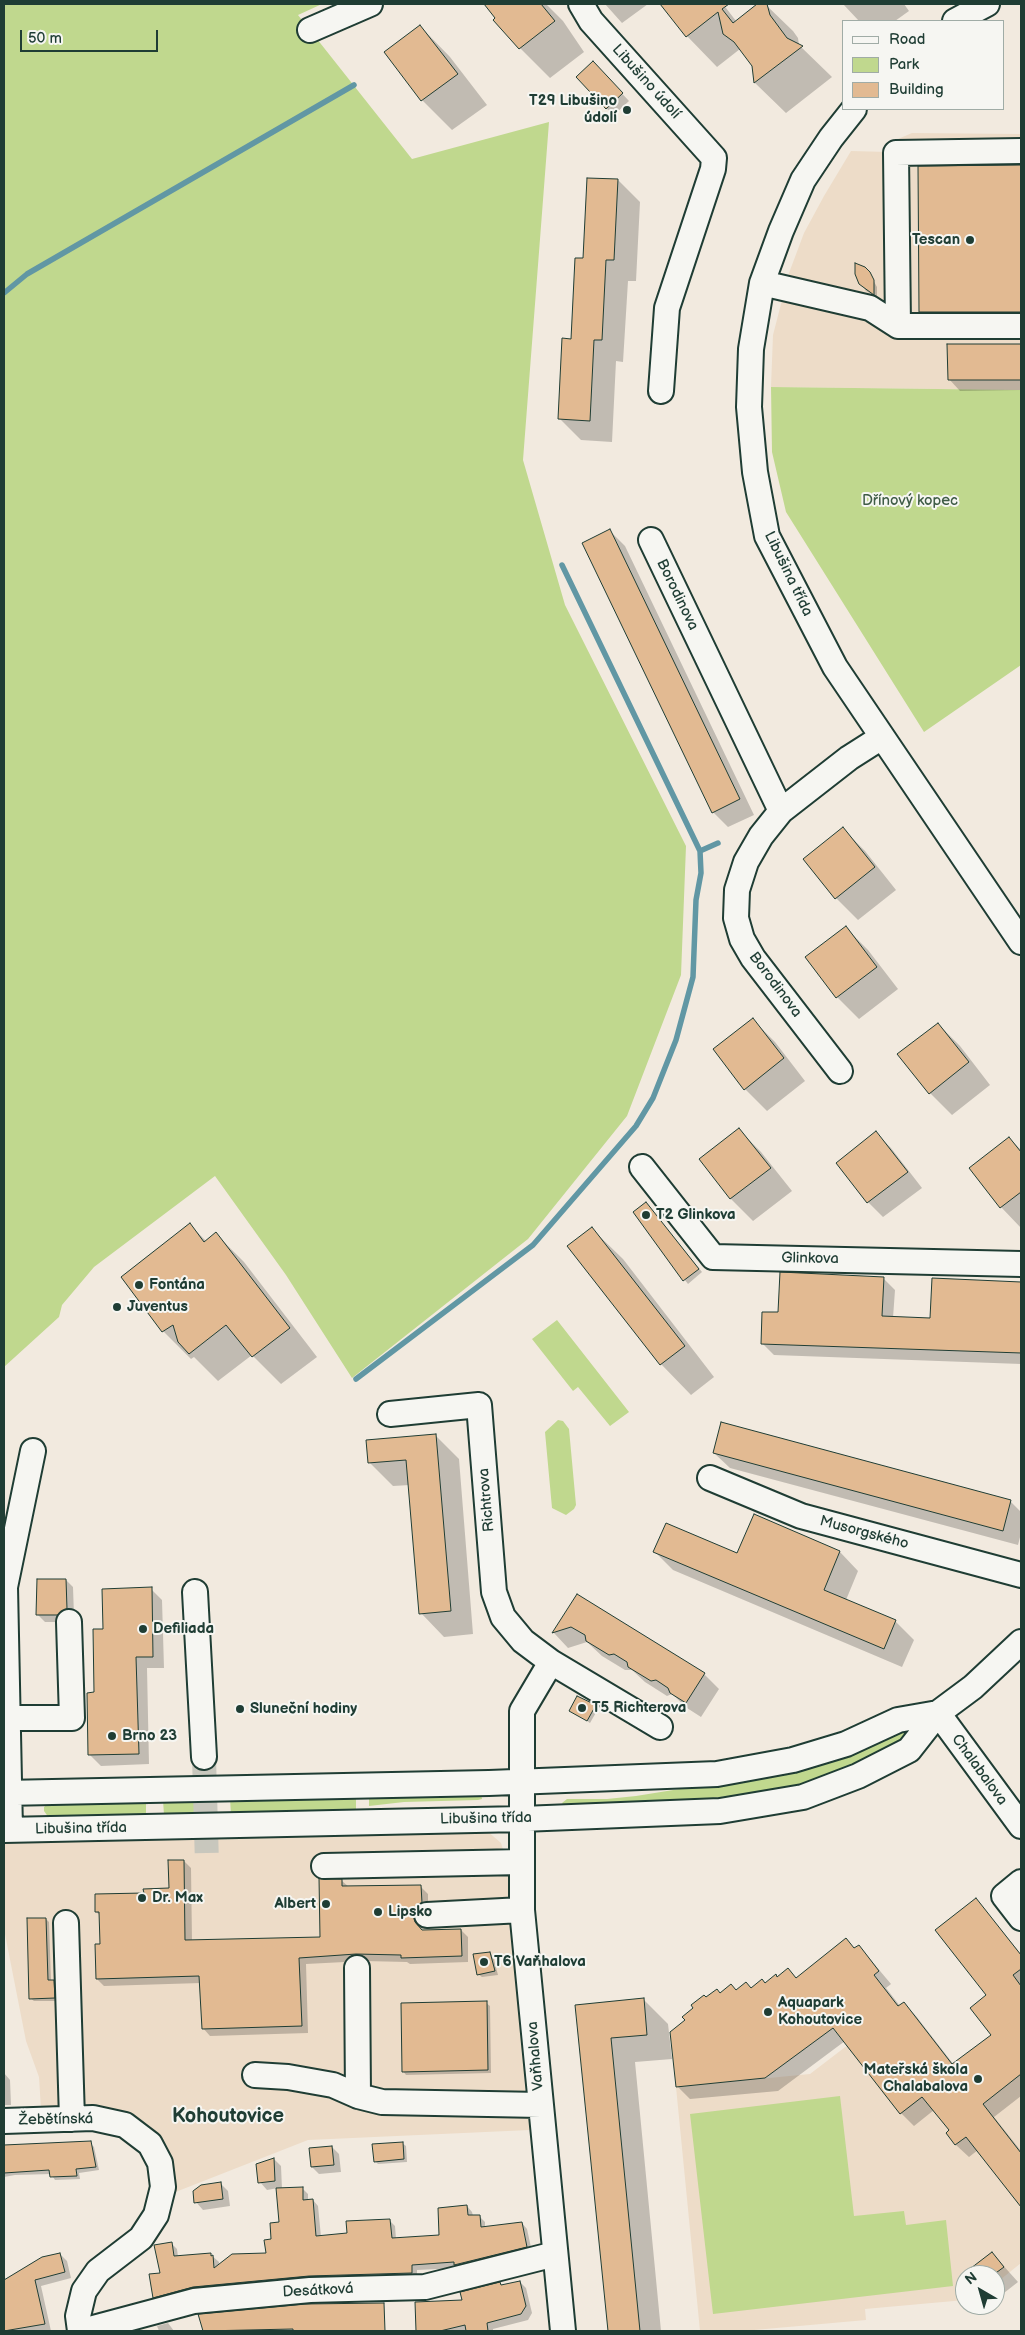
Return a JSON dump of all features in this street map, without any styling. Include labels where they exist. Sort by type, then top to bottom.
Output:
[{"type":"street","points":[[310,30],[370,4]]},
{"type":"street","name":"Libušino údolí","points":[[581,4],[591,21],[714,158],[713,169],[667,308],[661,391]]},
{"type":"street","points":[[957,20],[987,4]]},
{"type":"street","name":"Libušina třída","points":[[853,110],[831,138],[803,180],[781,231],[762,283],[751,349],[749,407],[754,472],[768,536],[835,667],[1021,942]]},
{"type":"street","points":[[898,326],[896,153],[1021,151]]},
{"type":"street","points":[[762,283],[870,308],[898,326],[1021,326]]},
{"type":"street","name":"Borodinova","points":[[651,540],[781,811]]},
{"type":"street","name":"Borodinova","points":[[840,1071],[753,958],[742,938],[736,918],[737,890],[746,862],[761,836],[781,811],[849,758],[882,737]]},
{"type":"street","name":"Glinkova","points":[[642,1167],[713,1257],[1021,1264]]},
{"type":"street","name":"Richtrova","points":[[390,1414],[479,1404],[494,1592],[503,1617],[523,1641],[550,1662],[660,1727]]},
{"type":"street","points":[[7,1830],[4,1586],[33,1451]]},
{"type":"street","name":"Musorgského","points":[[710,1478],[801,1516],[1021,1575]]},
{"type":"street","points":[[195,1592],[204,1756]]},
{"type":"street","points":[[7,1718],[72,1718],[69,1622]]},
{"type":"street","name":"Libušina třída","points":[[7,1830],[522,1819],[720,1811],[803,1797],[858,1776],[909,1750],[938,1713],[974,1687],[1021,1642]]},
{"type":"street","points":[[523,1780],[522,1711],[550,1662]]},
{"type":"street","name":"Libušina třída","points":[[6,1793],[658,1778],[716,1774],[793,1760],[846,1744],[898,1720],[938,1713]]},
{"type":"street","name":"Chalabalova","points":[[938,1713],[1021,1826]]},
{"type":"street","name":"Vaňhalova","points":[[523,1780],[522,1910],[563,2331]]},
{"type":"street","points":[[324,1866],[522,1862]]},
{"type":"street","points":[[1021,1882],[1004,1896],[1021,1918]]},
{"type":"street","points":[[427,1915],[522,1910]]},
{"type":"street","points":[[66,1923],[72,2119]]},
{"type":"street","points":[[357,1968],[358,2096]]},
{"type":"street","points":[[255,2075],[288,2076],[333,2084],[358,2096],[382,2102],[540,2105]]},
{"type":"street","name":"Žebětínská","points":[[4,2121],[93,2118],[125,2125],[150,2144],[160,2163],[163,2187],[156,2215],[141,2238],[98,2271],[84,2291],[78,2316],[81,2331]]},
{"type":"street","name":"Desátková","points":[[81,2331],[194,2301],[310,2290],[425,2287],[555,2254]]},
{"type":"shaded area","name":"Tescan","points":[[912,133],[1021,134],[1021,390],[771,387],[773,335],[789,273],[804,233],[824,196],[851,151],[888,152],[898,139]]},
{"type":"shaded area","points":[[486,1830],[501,1843],[513,1880],[525,2089],[530,2130],[308,2140],[173,2193],[155,2136],[41,2109],[39,2077],[26,2041],[4,1929],[4,1841]]},
{"type":"shaded area","points":[[976,1898],[1021,1955],[1021,2263],[1005,2276],[1005,2265],[955,2265],[955,2301],[865,2309],[866,2320],[743,2331],[700,2331],[676,2087],[810,2074],[904,2002],[956,2069],[995,2039],[986,1995],[935,1930]]},
{"type":"green space","points":[[4,4],[322,4],[298,15],[412,159],[549,122],[523,460],[565,605],[686,846],[681,975],[627,1116],[528,1239],[352,1378],[286,1275],[215,1176],[94,1267],[62,1305],[59,1317],[4,1367]]},
{"type":"green space","name":"Dřínový kopec","points":[[771,387],[1021,390],[1021,665],[924,732],[786,512],[772,452]]},
{"type":"green space","points":[[557,1320],[629,1412],[610,1426],[578,1387],[573,1391],[532,1339]]},
{"type":"green space","points":[[558,1420],[563,1421],[569,1429],[576,1505],[566,1515],[552,1508],[545,1432]]},
{"type":"green space","points":[[914,1727],[916,1733],[861,1764],[806,1784],[779,1790],[688,1801],[566,1807],[562,1803],[567,1799],[607,1799],[636,1796],[797,1770],[857,1752]]},
{"type":"green space","points":[[481,1794],[482,1799],[478,1800],[404,1802],[369,1806],[369,1796]]},
{"type":"green space","points":[[356,1796],[356,1809],[231,1815],[230,1798]]},
{"type":"green space","points":[[163,1800],[199,1801],[199,1814],[164,1815]]},
{"type":"green space","points":[[146,1801],[146,1816],[49,1818],[44,1811],[44,1807],[50,1802]]},
{"type":"green space","points":[[840,2096],[854,2216],[904,2211],[906,2225],[946,2220],[953,2286],[713,2314],[690,2114]]},
{"type":"building","points":[[484,4],[541,4],[555,21],[519,49],[493,20],[495,18]]},
{"type":"building","points":[[660,4],[729,4],[722,9],[733,23],[757,4],[767,4],[770,15],[787,38],[803,46],[754,83],[752,66],[734,42],[723,34],[718,12],[686,37]]},
{"type":"building","points":[[420,25],[458,74],[421,101],[384,52]]},
{"type":"building","points":[[593,61],[623,93],[606,109],[576,77]]},
{"type":"building","name":"Tescan","points":[[1021,165],[1021,312],[919,312],[918,166]]},
{"type":"building","points":[[587,178],[618,179],[614,260],[606,260],[602,340],[594,340],[590,421],[558,419],[562,338],[571,339],[575,258],[583,258]]},
{"type":"building","points":[[855,263],[865,267],[870,272],[874,280],[874,295],[859,284],[855,274]]},
{"type":"building","points":[[947,344],[1021,344],[1021,380],[948,380]]},
{"type":"building","points":[[610,529],[740,799],[712,813],[582,543]]},
{"type":"building","points":[[843,827],[875,867],[835,899],[803,859]]},
{"type":"building","points":[[846,926],[877,967],[836,998],[805,957]]},
{"type":"building","points":[[753,1018],[784,1058],[744,1090],[713,1049]]},
{"type":"building","points":[[938,1023],[969,1062],[929,1094],[897,1054]]},
{"type":"building","points":[[739,1128],[771,1168],[730,1199],[699,1159]]},
{"type":"building","points":[[876,1131],[908,1172],[867,1203],[836,1163]]},
{"type":"building","points":[[1009,1137],[1021,1152],[1021,1192],[1000,1208],[969,1168]]},
{"type":"building","points":[[646,1202],[699,1269],[683,1281],[633,1212]]},
{"type":"building","points":[[190,1223],[204,1242],[216,1232],[290,1328],[252,1357],[226,1325],[189,1354],[178,1342],[173,1325],[162,1332],[121,1277]]},
{"type":"building","points":[[592,1227],[685,1346],[660,1365],[567,1246]]},
{"type":"building","points":[[780,1272],[884,1277],[882,1316],[930,1318],[932,1278],[1021,1282],[1021,1353],[761,1344],[762,1312],[778,1312]]},
{"type":"building","points":[[721,1422],[1011,1500],[1003,1531],[713,1453]]},
{"type":"building","points":[[436,1434],[451,1611],[419,1614],[406,1460],[368,1463],[366,1440]]},
{"type":"building","points":[[754,1514],[840,1551],[824,1590],[896,1620],[884,1649],[653,1552],[666,1523],[737,1553]]},
{"type":"building","points":[[37,1579],[66,1579],[67,1609],[58,1615],[36,1615]]},
{"type":"building","points":[[152,1587],[153,1657],[136,1657],[139,1754],[88,1755],[87,1693],[94,1692],[93,1629],[103,1629],[102,1589]]},
{"type":"building","points":[[577,1594],[705,1673],[686,1703],[670,1693],[668,1688],[656,1680],[651,1681],[628,1667],[627,1662],[614,1654],[609,1655],[586,1641],[585,1635],[571,1627],[552,1633]]},
{"type":"building","name":"T5 Richterova","points":[[577,1696],[596,1705],[587,1721],[569,1711]]},
{"type":"building","points":[[168,1860],[184,1860],[185,1940],[320,1937],[319,1878],[342,1879],[342,1886],[421,1885],[422,1903],[415,1909],[415,1922],[422,1930],[461,1929],[462,1956],[401,1958],[401,1955],[356,1954],[299,1958],[302,2026],[202,2029],[199,1976],[96,1979],[95,1944],[100,1944],[99,1912],[95,1912],[95,1894],[144,1893],[143,1889],[169,1888]]},
{"type":"building","points":[[976,1898],[1021,1955],[1021,1969],[1013,1975],[1021,1986],[1021,2074],[983,2104],[1021,2153],[1021,2207],[966,2137],[955,2145],[946,2133],[949,2130],[922,2097],[900,2114],[833,2028],[765,2078],[676,2087],[670,2032],[685,2020],[682,2017],[693,2008],[691,2005],[704,1995],[706,1997],[717,1989],[720,1993],[731,1984],[736,1990],[746,1982],[751,1988],[762,1979],[765,1983],[776,1974],[777,1977],[788,1968],[796,1978],[846,1938],[854,1948],[859,1945],[879,1971],[874,1975],[898,2006],[904,2002],[952,2064],[991,2035],[970,2008],[986,1995],[935,1930]]},
{"type":"building","points":[[27,1918],[46,1918],[48,1980],[54,1980],[55,1998],[29,1999]]},
{"type":"building","name":"T6 Vaňhalova","points":[[490,1952],[495,1971],[477,1975],[473,1954]]},
{"type":"building","points":[[644,1998],[647,2035],[611,2038],[640,2331],[608,2331],[575,2005]]},
{"type":"building","points":[[487,2001],[488,2070],[402,2072],[401,2003]]},
{"type":"building","points":[[91,2141],[96,2167],[76,2169],[77,2176],[50,2177],[49,2170],[4,2173],[4,2145]]},
{"type":"building","points":[[403,2142],[404,2159],[374,2162],[372,2144]]},
{"type":"building","points":[[332,2146],[334,2165],[311,2167],[309,2148]]},
{"type":"building","points":[[274,2158],[275,2181],[258,2183],[256,2164]]},
{"type":"building","points":[[221,2182],[223,2199],[194,2203],[193,2191],[201,2185]]},
{"type":"building","points":[[303,2187],[303,2200],[313,2199],[316,2236],[347,2233],[346,2221],[390,2219],[392,2238],[439,2235],[438,2208],[467,2205],[468,2215],[480,2215],[481,2227],[522,2222],[527,2247],[454,2265],[454,2262],[412,2265],[412,2273],[309,2276],[193,2287],[153,2298],[149,2274],[160,2273],[154,2245],[172,2242],[174,2256],[211,2253],[211,2256],[213,2255],[214,2268],[232,2254],[266,2253],[264,2240],[271,2239],[270,2223],[279,2222],[276,2188]]},
{"type":"building","points":[[992,2252],[1002,2265],[975,2265]]},
{"type":"building","points":[[60,2253],[65,2272],[35,2280],[45,2324],[4,2331],[4,2280],[42,2257]]},
{"type":"building","points":[[520,2281],[526,2306],[521,2314],[487,2323],[488,2331],[466,2331],[465,2325],[440,2331],[416,2331],[415,2302],[462,2300],[460,2292],[500,2282],[501,2285]]},
{"type":"building","points":[[384,2303],[385,2331],[293,2331],[293,2329],[203,2331],[198,2314],[304,2304]]},
{"type":"waterway","points":[[4,293],[27,274],[354,85]]},
{"type":"waterway","points":[[562,565],[700,851]]},
{"type":"waterway","points":[[356,1379],[533,1245],[636,1126],[653,1098],[676,1040],[693,977],[696,900],[701,873],[700,851],[718,843]]},
{"type":"tunnel","points":[[204,1757],[207,1864]]},
{"type":"place","name":"T29 Libušino údolí","points":[[627,110]]},
{"type":"place","name":"Tescan","points":[[970,240]]},
{"type":"place","name":"T2 Glinkova","points":[[646,1215]]},
{"type":"place","name":"Fontána","points":[[139,1285]]},
{"type":"place","name":"Juventus","points":[[117,1307]]},
{"type":"place","name":"Defiliada","points":[[143,1629]]},
{"type":"place","name":"T5 Richterova","points":[[582,1708]]},
{"type":"place","name":"Sluneční hodiny","points":[[240,1709]]},
{"type":"place","name":"Brno 23","points":[[112,1736]]},
{"type":"place","name":"Dr. Max","points":[[142,1898]]},
{"type":"place","name":"Albert","points":[[326,1904]]},
{"type":"place","name":"Lipsko","points":[[378,1912]]},
{"type":"place","name":"T6 Vaňhalova","points":[[484,1962]]},
{"type":"place","name":"Aquapark Kohoutovice","points":[[768,2012]]},
{"type":"place","name":"Mateřská škola Chalabalova","points":[[978,2079]]},
{"type":"district","name":"Kohoutovice","points":[[228,2117]]}]
